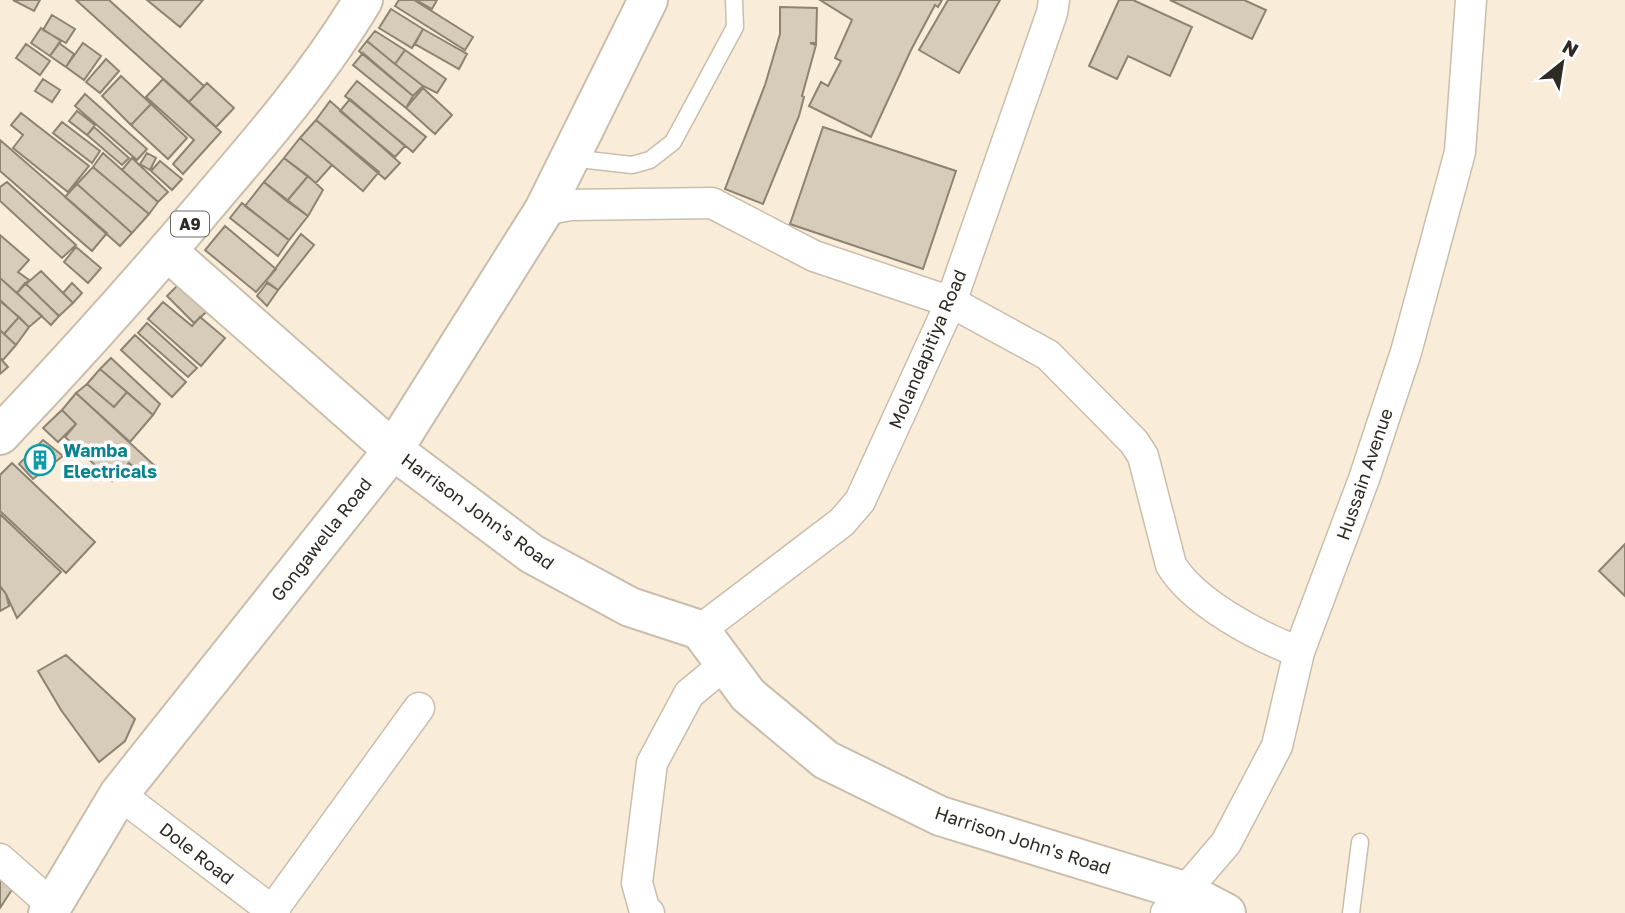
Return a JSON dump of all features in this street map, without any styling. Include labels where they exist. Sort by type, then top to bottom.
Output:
[{"type":"main road","name":"A9","points":[[4,422],[90,340],[167,251],[293,102],[363,0]]},
{"type":"main road","name":"Gongawella Road","points":[[50,909],[119,794],[393,450],[544,210],[648,0]]},
{"type":"main road","name":"Harrison John's Road","points":[[167,251],[393,450],[532,554],[630,607],[700,630],[748,695],[826,760],[940,816],[1175,902],[1226,913]]},
{"type":"street","name":"Molandapitiya Road","points":[[700,630],[842,522],[860,501],[951,302],[1052,13],[1054,0]]},
{"type":"street","name":"Hussain Avenue","points":[[1175,902],[1226,843],[1278,746],[1299,652],[1364,479],[1406,352],[1460,152],[1471,0]]},
{"type":"street","points":[[544,210],[570,205],[712,203],[814,256],[951,302],[1048,355],[1134,442],[1143,456],[1171,565],[1186,586],[1231,617],[1280,645],[1299,652]]},
{"type":"street","points":[[649,913],[644,908],[637,883],[652,763],[689,694],[725,664]]},
{"type":"street","points":[[273,912],[419,708]]},
{"type":"street","name":"Dole Road","points":[[119,794],[273,912]]},
{"type":"street","points":[[0,859],[50,909]]},
{"type":"lane","points":[[570,158],[632,165],[650,160],[673,142],[735,27],[734,0]]},
{"type":"lane","points":[[1351,913],[1360,842]]},
{"type":"building","points":[[13,0],[40,0],[34,11]]},
{"type":"building","points":[[76,0],[109,0],[204,86],[189,102]]},
{"type":"building","points":[[147,0],[203,0],[180,27]]},
{"type":"building","points":[[399,0],[414,0],[473,37],[465,50],[395,6]]},
{"type":"building","points":[[416,0],[437,0],[432,9]]},
{"type":"building","points":[[820,0],[942,0],[938,7],[935,5],[911,50],[871,137],[809,106],[821,82],[828,86],[841,61],[835,58],[852,20]]},
{"type":"building","points":[[948,0],[1000,0],[959,73],[919,50]]},
{"type":"building","points":[[1119,0],[1133,0],[1192,27],[1170,76],[1128,56],[1117,79],[1089,66]]},
{"type":"building","points":[[1170,0],[1244,0],[1266,10],[1252,39]]},
{"type":"building","points":[[780,7],[817,8],[816,43],[810,43],[816,45],[799,116],[763,204],[725,189],[765,85],[780,34]]},
{"type":"building","points":[[391,9],[423,29],[412,48],[379,28]]},
{"type":"building","points":[[52,15],[75,29],[66,43],[43,30]]},
{"type":"building","points":[[41,28],[61,41],[50,56],[31,43]]},
{"type":"building","points":[[423,29],[467,54],[459,69],[415,44]]},
{"type":"building","points":[[375,31],[405,50],[395,64],[367,41]]},
{"type":"building","points":[[367,41],[423,86],[413,96],[359,51]]},
{"type":"building","points":[[59,43],[74,54],[66,67],[50,56]]},
{"type":"building","points":[[83,43],[101,56],[84,80],[66,67]]},
{"type":"building","points":[[26,44],[50,61],[40,75],[16,58]]},
{"type":"building","points":[[405,50],[446,79],[437,93],[423,86],[395,64]]},
{"type":"building","points":[[363,53],[413,96],[406,108],[353,65]]},
{"type":"building","points":[[106,59],[119,71],[100,93],[86,82]]},
{"type":"building","points":[[121,76],[151,104],[131,125],[102,96]]},
{"type":"building","points":[[43,79],[60,90],[52,102],[35,91]]},
{"type":"building","points":[[163,79],[221,132],[183,174],[173,164],[194,140],[146,97]]},
{"type":"building","points":[[357,81],[426,137],[413,152],[345,96]]},
{"type":"building","points":[[207,83],[234,108],[216,127],[189,102]]},
{"type":"building","points":[[423,88],[452,115],[435,134],[406,108]]},
{"type":"building","points":[[85,94],[147,149],[137,160],[75,106]]},
{"type":"building","points":[[350,99],[405,146],[395,157],[340,111]]},
{"type":"building","points":[[330,101],[400,163],[385,179],[316,120]]},
{"type":"building","points":[[151,104],[187,138],[168,159],[131,125]]},
{"type":"building","points":[[77,111],[95,125],[87,135],[69,121]]},
{"type":"building","points":[[21,113],[89,166],[68,192],[13,148],[23,135],[11,125]]},
{"type":"building","points":[[316,120],[379,172],[363,191],[300,138]]},
{"type":"building","points":[[62,122],[100,151],[92,163],[53,133]]},
{"type":"building","points":[[94,127],[129,158],[122,165],[87,135]]},
{"type":"building","points":[[823,127],[956,171],[923,269],[790,224]]},
{"type":"building","points":[[300,138],[332,165],[316,183],[284,158]]},
{"type":"building","points":[[0,140],[107,233],[92,251],[0,171]]},
{"type":"building","points":[[103,153],[158,202],[149,214],[93,167]]},
{"type":"building","points":[[147,153],[156,158],[150,170],[140,164]]},
{"type":"building","points":[[132,158],[168,192],[158,202],[122,170]]},
{"type":"building","points":[[284,158],[308,176],[287,201],[264,182]]},
{"type":"building","points":[[160,161],[182,179],[172,190],[151,171]]},
{"type":"building","points":[[93,167],[149,214],[132,233],[77,184]]},
{"type":"building","points":[[308,176],[323,190],[308,216],[287,201]]},
{"type":"building","points":[[7,182],[76,245],[62,258],[0,201],[0,187]]},
{"type":"building","points":[[264,182],[308,216],[289,240],[245,206]]},
{"type":"building","points":[[77,184],[132,233],[120,246],[65,197]]},
{"type":"building","points":[[242,203],[289,240],[278,256],[230,218]]},
{"type":"building","points":[[225,226],[276,269],[256,292],[205,250]]},
{"type":"building","points":[[301,234],[314,245],[278,290],[266,281]]},
{"type":"building","points":[[0,235],[29,260],[18,272],[29,280],[17,293],[0,278]]},
{"type":"building","points":[[76,247],[101,268],[88,283],[64,262]]},
{"type":"building","points":[[41,271],[73,303],[59,316],[26,284]]},
{"type":"building","points":[[0,278],[42,316],[29,327],[0,300]]},
{"type":"building","points":[[185,278],[214,305],[194,323],[167,296]]},
{"type":"building","points":[[25,283],[59,316],[51,325],[17,293]]},
{"type":"building","points":[[72,283],[82,293],[73,303],[63,293]]},
{"type":"building","points":[[267,283],[278,290],[267,306],[257,296]]},
{"type":"building","points":[[0,301],[19,317],[4,334],[0,330]]},
{"type":"building","points":[[163,302],[192,326],[200,317],[225,338],[201,366],[148,319]]},
{"type":"building","points":[[19,317],[29,327],[16,345],[4,334]]},
{"type":"building","points":[[147,323],[197,368],[188,377],[138,333]]},
{"type":"building","points":[[0,330],[16,345],[3,360],[0,358]]},
{"type":"building","points":[[135,335],[186,382],[172,397],[121,350]]},
{"type":"building","points":[[0,358],[8,367],[0,374]]},
{"type":"building","points":[[111,358],[160,404],[153,415],[100,369]]},
{"type":"building","points":[[100,369],[127,392],[114,407],[87,384]]},
{"type":"building","points":[[87,384],[114,407],[127,392],[153,415],[130,442],[76,393]]},
{"type":"building","points":[[76,393],[156,467],[145,478],[129,463],[112,481],[65,437],[76,424],[62,410]]},
{"type":"building","points":[[62,410],[76,424],[58,442],[43,428]]},
{"type":"building","name":"Wamba Electricals","points":[[43,440],[63,456],[33,479],[19,464]]},
{"type":"building","points":[[12,463],[95,542],[66,573],[0,511],[0,475]]},
{"type":"building","points":[[0,514],[61,572],[17,618],[0,586]]},
{"type":"building","points":[[1625,544],[1625,596],[1599,571]]},
{"type":"building","points":[[0,586],[6,594],[9,606],[0,611]]},
{"type":"building","points":[[66,655],[135,719],[125,741],[99,762],[61,710],[38,671]]},
{"type":"building","points":[[0,878],[13,888],[0,908]]},
{"type":"place","name":"Wamba Electricals","points":[[40,460]]}]
